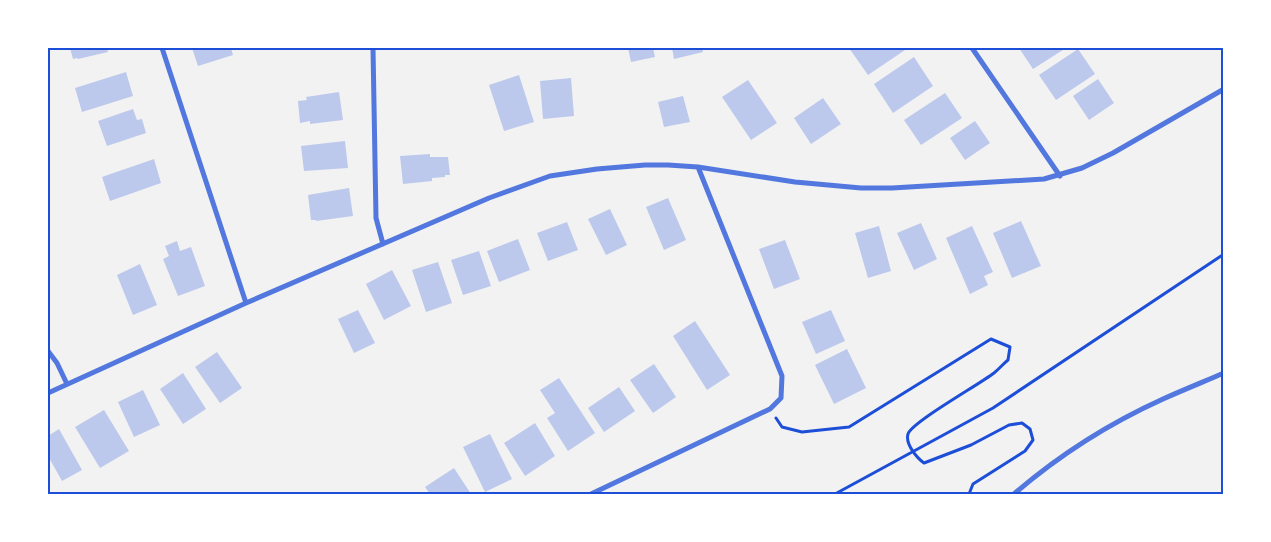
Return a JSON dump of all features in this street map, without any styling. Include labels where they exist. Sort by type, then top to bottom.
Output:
[{"type":"street","points":[[162,48],[246,303]]},
{"type":"street","points":[[373,48],[376,218],[383,244]]},
{"type":"street","points":[[972,48],[1060,176]]},
{"type":"street","points":[[48,393],[246,303],[489,198],[550,176],[597,169],[645,165],[698,168],[795,182],[861,188],[1025,181],[1060,176],[1082,168],[1113,153],[1224,89]]},
{"type":"street","points":[[591,494],[770,409],[781,398],[782,376],[698,168]]},
{"type":"street","points":[[48,351],[57,363],[67,384]]},
{"type":"street","points":[[1014,494],[1074,449],[1112,426],[1162,399],[1224,374]]},
{"type":"path","points":[[834,494],[993,408],[1224,254]]},
{"type":"path","points":[[770,409],[782,427],[802,432],[849,427],[991,340],[1010,347],[1008,360],[994,373],[932,413],[909,431],[908,436],[914,452],[918,459],[924,463],[971,445],[1009,425],[1022,423],[1030,429],[1033,440],[1025,451],[972,484],[969,494]]},
{"type":"building","points":[[70,48],[107,48],[108,52],[73,59]]},
{"type":"building","points":[[192,48],[231,48],[233,55],[198,66]]},
{"type":"building","points":[[628,48],[653,48],[655,57],[631,62]]},
{"type":"building","points":[[672,48],[702,48],[703,52],[674,59]]},
{"type":"building","points":[[849,48],[903,48],[905,50],[868,75]]},
{"type":"building","points":[[1019,48],[1066,48],[1033,69]]},
{"type":"building","points":[[1078,49],[1095,74],[1056,100],[1039,75]]},
{"type":"building","points":[[914,57],[933,86],[893,113],[874,84]]},
{"type":"building","points":[[126,72],[133,96],[82,112],[75,88]]},
{"type":"building","points":[[519,75],[534,122],[504,131],[489,85]]},
{"type":"building","points":[[571,78],[574,116],[543,119],[540,81]]},
{"type":"building","points":[[1098,79],[1114,103],[1089,120],[1073,96]]},
{"type":"building","points":[[748,80],[777,123],[751,140],[722,97]]},
{"type":"building","points":[[339,92],[343,120],[310,124],[310,121],[300,123],[298,101],[307,100],[306,97]]},
{"type":"building","points":[[945,93],[962,118],[921,145],[904,120]]},
{"type":"building","points":[[683,96],[690,122],[664,127],[658,102]]},
{"type":"building","points":[[823,98],[841,124],[811,144],[794,118]]},
{"type":"building","points":[[133,109],[137,120],[142,119],[146,133],[107,146],[98,121]]},
{"type":"building","points":[[975,121],[990,143],[965,160],[950,138]]},
{"type":"building","points":[[345,141],[348,168],[304,171],[301,146]]},
{"type":"building","points":[[430,154],[430,157],[448,157],[450,175],[432,178],[432,181],[403,184],[400,156]]},
{"type":"building","points":[[154,159],[161,183],[110,201],[102,177]]},
{"type":"building","points":[[349,188],[353,216],[311,220],[308,195]]},
{"type":"building","points":[[668,198],[686,240],[664,250],[646,207]]},
{"type":"building","points":[[610,209],[627,245],[606,255],[588,219]]},
{"type":"building","points":[[1021,221],[1041,266],[1012,278],[993,233]]},
{"type":"building","points":[[567,222],[578,250],[548,261],[537,233]]},
{"type":"building","points":[[921,223],[937,259],[914,270],[897,233]]},
{"type":"building","points":[[879,226],[891,271],[868,278],[855,233]]},
{"type":"building","points":[[972,226],[993,272],[984,276],[988,285],[970,294],[946,238]]},
{"type":"building","points":[[518,239],[530,270],[499,282],[487,251]]},
{"type":"building","points":[[785,240],[800,279],[774,289],[759,249]]},
{"type":"building","points":[[177,241],[180,251],[191,247],[205,286],[178,296],[163,259],[169,256],[165,246]]},
{"type":"building","points":[[479,251],[491,286],[463,295],[451,260]]},
{"type":"building","points":[[438,262],[452,303],[426,312],[412,270]]},
{"type":"building","points":[[140,264],[157,305],[133,315],[117,275]]},
{"type":"building","points":[[392,270],[411,306],[384,320],[366,284]]},
{"type":"building","points":[[358,310],[375,343],[354,353],[338,319]]},
{"type":"building","points":[[831,310],[845,341],[816,354],[802,322]]},
{"type":"building","points":[[695,321],[730,375],[707,390],[673,336]]},
{"type":"building","points":[[847,349],[866,388],[834,404],[815,365]]},
{"type":"building","points":[[217,352],[242,388],[220,403],[195,367]]},
{"type":"building","points":[[654,364],[676,397],[653,413],[630,380]]},
{"type":"building","points":[[183,373],[206,409],[183,424],[160,389]]},
{"type":"building","points":[[559,378],[595,433],[568,451],[547,418],[555,413],[540,390]]},
{"type":"building","points":[[619,387],[635,411],[604,432],[588,408]]},
{"type":"building","points":[[143,390],[160,425],[134,437],[118,402]]},
{"type":"building","points":[[104,410],[129,451],[100,468],[75,427]]},
{"type":"building","points":[[535,423],[555,456],[525,476],[504,443]]},
{"type":"building","points":[[59,429],[82,470],[62,481],[48,456],[48,436]]},
{"type":"building","points":[[490,434],[512,479],[485,492],[463,447]]},
{"type":"building","points":[[454,468],[471,494],[430,494],[425,487]]}]
